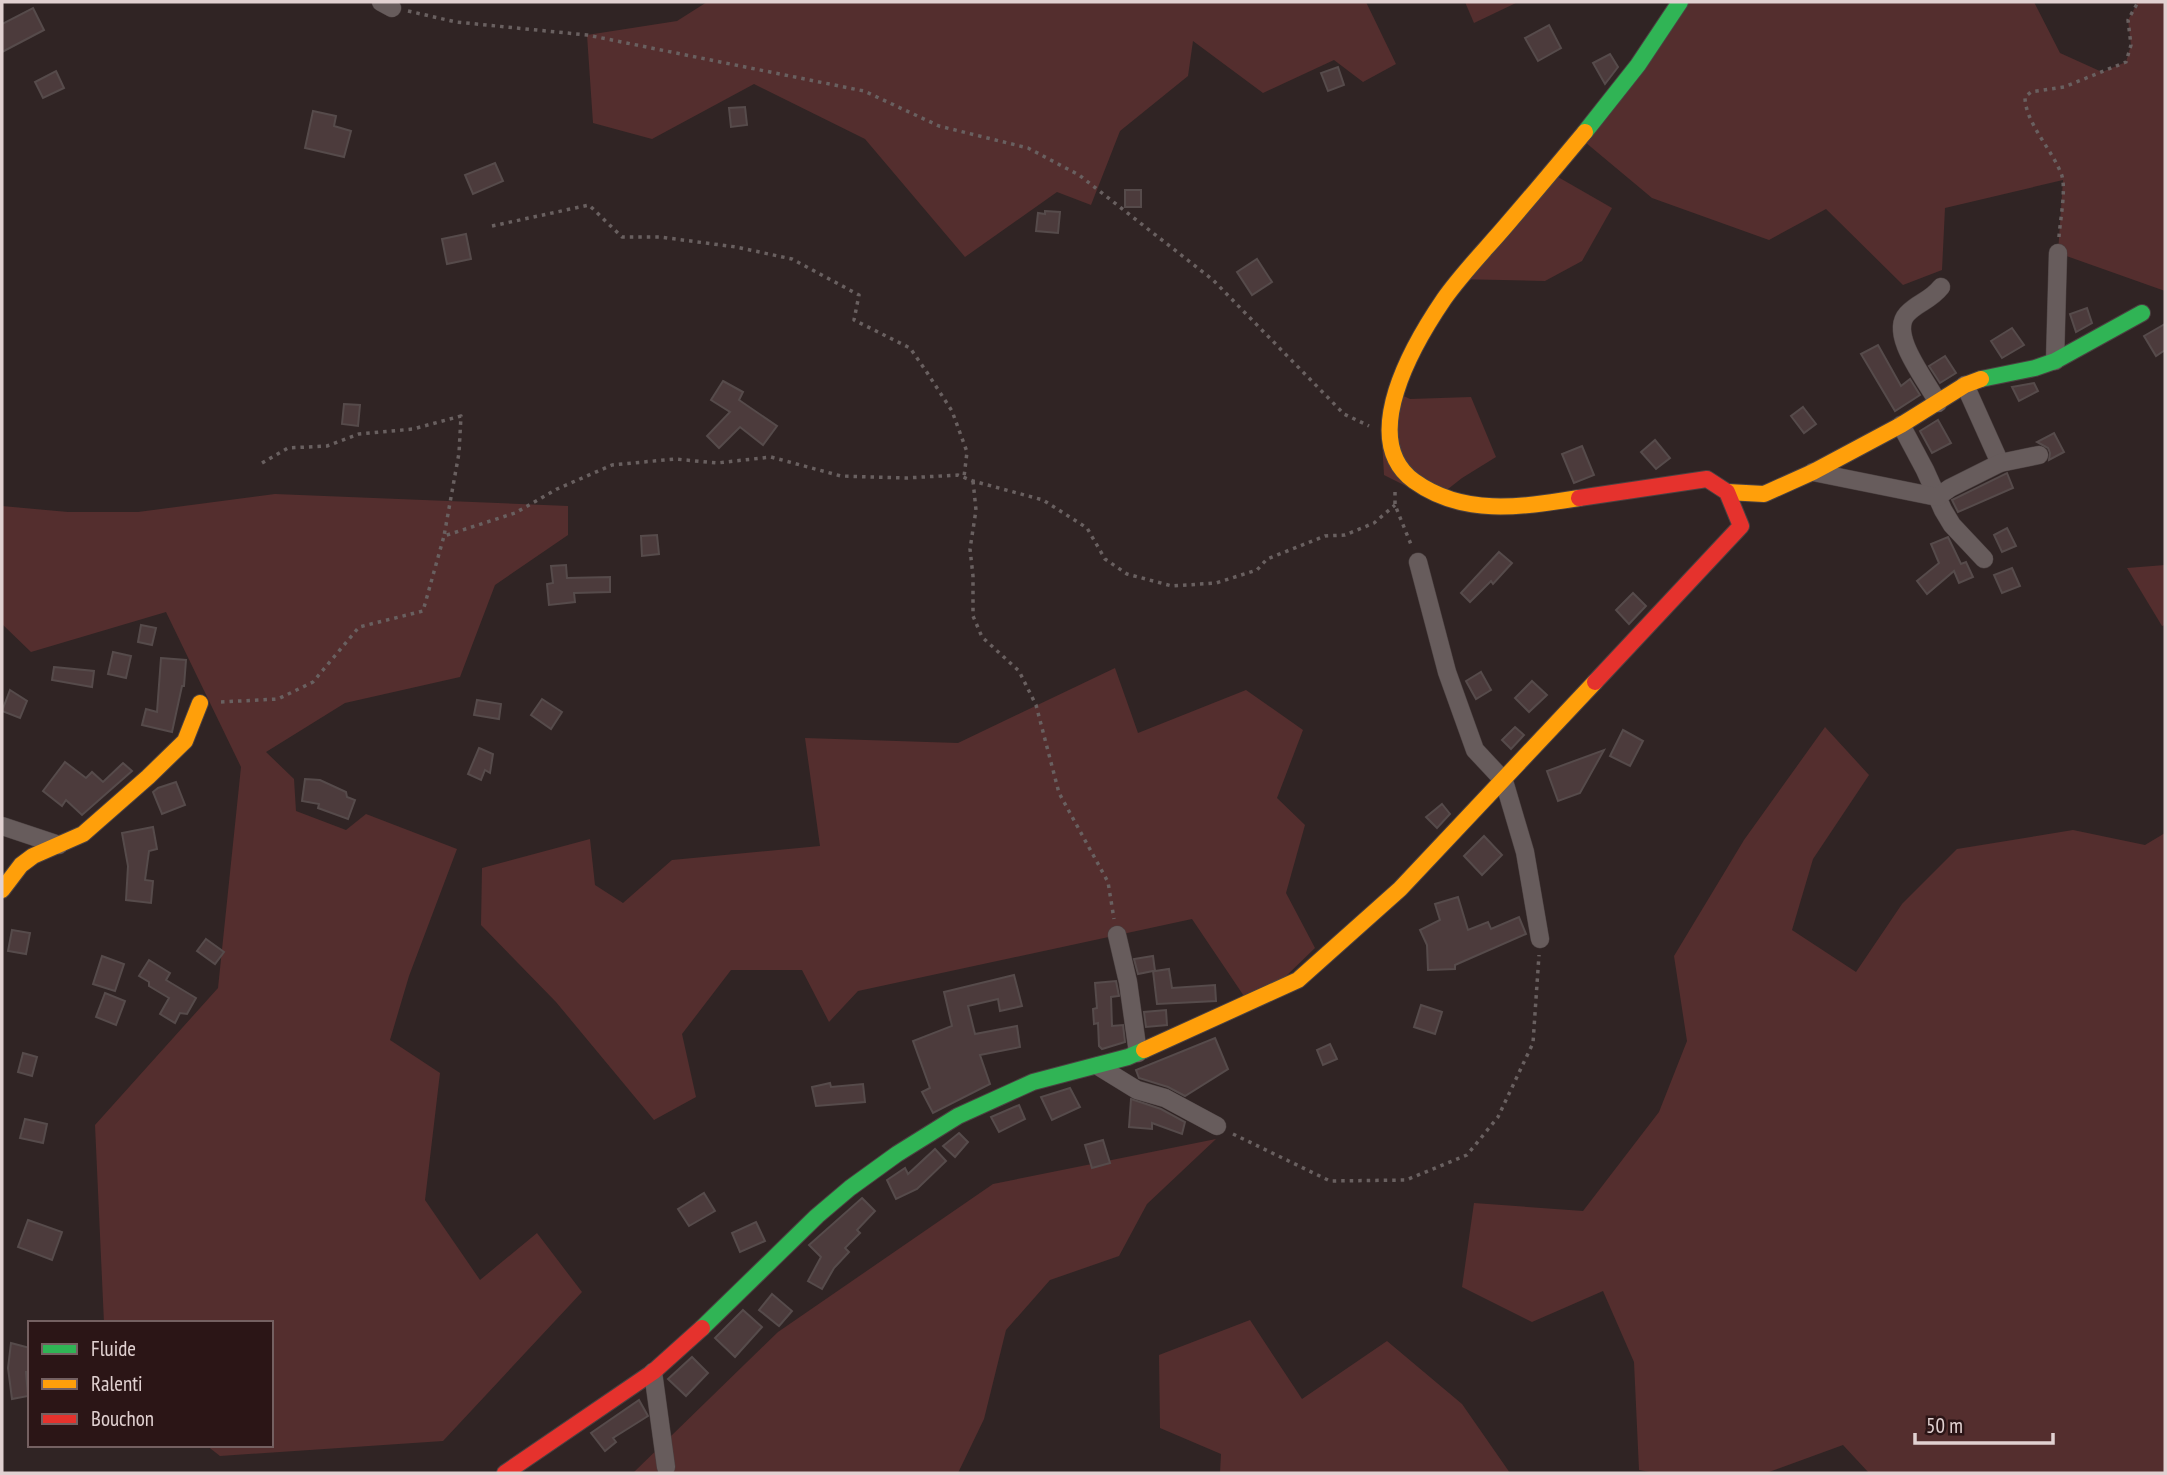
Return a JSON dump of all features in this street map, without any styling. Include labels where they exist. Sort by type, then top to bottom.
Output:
[{"type":"street","points":[[1679,2],[1608,105],[1445,298],[1408,359],[1393,403],[1389,435],[1395,460],[1406,475],[1428,491],[1470,506],[1503,507],[1707,479],[1727,492],[1764,494],[1813,472],[1901,425],[1965,385],[1994,375],[2035,368],[2055,361],[2142,313]]},
{"type":"street","points":[[2055,361],[2058,253]]},
{"type":"street","points":[[1938,402],[1906,348],[1902,331],[1904,316],[1917,305],[1932,298],[1941,287]]},
{"type":"street","points":[[1965,385],[2000,463]]},
{"type":"street","points":[[1901,425],[1952,525],[1984,559]]},
{"type":"street","points":[[1813,472],[1937,497],[2000,463],[2039,455]]},
{"type":"street","points":[[505,1473],[653,1372],[850,1188],[897,1154],[958,1116],[1033,1082],[1138,1053],[1298,980],[1400,889],[1741,526],[1727,492]]},
{"type":"street","points":[[1418,562],[1447,672],[1475,750],[1504,781],[1525,852],[1540,939]]},
{"type":"street","points":[[2,890],[21,865],[33,856],[83,834],[148,778],[185,741],[200,703]]},
{"type":"street","points":[[2,825],[59,845]]},
{"type":"street","points":[[1117,935],[1128,982],[1138,1053]]},
{"type":"street","points":[[1098,1066],[1137,1090],[1165,1098],[1217,1126]]},
{"type":"street","points":[[653,1372],[666,1466]]},
{"type":"path","points":[[2058,253],[2063,180],[2050,150],[2025,107],[2025,97],[2031,92],[2064,87],[2126,62],[2131,44],[2129,20],[2138,2]]},
{"type":"path","points":[[386,5],[456,22],[587,35],[864,91],[939,126],[1028,148],[1079,175],[1213,280],[1344,414],[1389,435]]},
{"type":"path","points":[[492,226],[589,205],[622,237],[660,237],[736,247],[792,259],[859,295],[855,320],[910,348],[952,411],[967,452],[964,477]]},
{"type":"path","points":[[200,703],[278,699],[313,682],[359,627],[424,611],[444,536],[459,453],[461,416],[413,429],[359,434],[327,446],[288,448],[262,463]]},
{"type":"path","points":[[444,536],[514,513],[557,489],[612,465],[675,459],[717,463],[771,457],[841,476],[906,478],[958,475],[1043,500],[1087,528],[1105,559],[1127,574],[1172,586],[1216,583],[1257,570],[1267,559],[1325,536],[1345,535],[1374,523],[1395,505]]},
{"type":"path","points":[[1395,460],[1395,505],[1418,562]]},
{"type":"path","points":[[973,481],[976,510],[970,549],[973,616],[982,637],[1019,671],[1036,705],[1059,793],[1108,882],[1117,935]]},
{"type":"path","points":[[1217,1126],[1330,1181],[1406,1180],[1467,1155],[1498,1117],[1533,1043],[1540,939]]},
{"type":"shaded area","points":[[707,2],[1366,2],[1396,64],[1363,82],[1334,60],[1263,93],[1193,41],[1188,76],[1120,131],[1091,205],[1057,192],[965,257],[865,139],[754,84],[652,139],[593,123],[587,35],[677,21]]},
{"type":"shaded area","points":[[1465,2],[1518,2],[1474,23]]},
{"type":"shaded area","points":[[1680,2],[2034,2],[2060,53],[2102,72],[2126,62],[2131,45],[2128,20],[2138,2],[2165,2],[2165,291],[2058,253],[2063,180],[1945,208],[1942,270],[1903,285],[1826,209],[1769,240],[1652,198],[1579,137]]},
{"type":"shaded area","points":[[1551,173],[1612,208],[1582,261],[1545,281],[1454,279]]},
{"type":"shaded area","points":[[1391,390],[1410,399],[1471,397],[1496,457],[1462,478],[1434,500],[1384,475],[1382,440]]},
{"type":"shaded area","points":[[275,494],[568,506],[568,535],[495,585],[460,677],[345,703],[266,752],[294,779],[296,811],[346,830],[366,814],[457,849],[409,976],[390,1040],[440,1073],[425,1200],[480,1280],[537,1233],[582,1292],[443,1441],[220,1456],[209,1447],[273,1447],[273,1321],[104,1321],[95,1125],[218,988],[241,767],[166,612],[31,652],[2,624],[2,506],[68,512],[138,512]]},
{"type":"shaded area","points":[[2165,565],[2165,625],[2162,626],[2127,568]]},
{"type":"shaded area","points":[[1115,668],[1138,733],[1246,690],[1303,730],[1277,798],[1305,825],[1286,893],[1315,948],[1284,978],[1250,1005],[1192,919],[858,991],[829,1022],[802,970],[731,970],[682,1034],[696,1097],[654,1120],[556,1002],[481,925],[482,868],[590,839],[595,885],[623,903],[672,860],[820,846],[805,738],[958,743]]},
{"type":"shaded area","points":[[1825,727],[1869,775],[1813,859],[1792,930],[1856,972],[1902,904],[1957,849],[2073,830],[2145,845],[2165,833],[2165,1473],[1869,1473],[1843,1445],[1766,1473],[1655,1473],[1639,1470],[1634,1362],[1603,1291],[1532,1322],[1462,1287],[1474,1203],[1583,1211],[1659,1112],[1687,1041],[1674,956],[1744,840]]},
{"type":"shaded area","points":[[1216,1139],[1147,1204],[1119,1256],[1050,1280],[1006,1330],[984,1419],[958,1473],[633,1473],[778,1332],[993,1184]]},
{"type":"shaded area","points":[[1250,1320],[1302,1399],[1387,1341],[1462,1404],[1510,1473],[1220,1473],[1221,1454],[1160,1428],[1159,1355]]},
{"type":"building","points":[[33,8],[44,30],[2,52],[2,24]]},
{"type":"building","points":[[1549,25],[1561,48],[1538,61],[1525,38]]},
{"type":"building","points":[[1610,54],[1618,67],[1605,84],[1593,63]]},
{"type":"building","points":[[1338,67],[1344,85],[1328,91],[1321,73]]},
{"type":"building","points":[[56,71],[64,88],[43,98],[35,82]]},
{"type":"building","points":[[745,107],[747,125],[731,127],[729,108]]},
{"type":"building","points":[[313,111],[336,116],[334,126],[351,131],[344,157],[305,148]]},
{"type":"building","points":[[495,163],[503,181],[473,194],[465,175]]},
{"type":"building","points":[[1125,190],[1141,190],[1141,207],[1125,207]]},
{"type":"building","points":[[1045,211],[1060,212],[1058,233],[1036,231],[1038,213],[1045,214]]},
{"type":"building","points":[[466,234],[471,259],[447,264],[442,239]]},
{"type":"building","points":[[1257,259],[1272,282],[1252,295],[1237,272]]},
{"type":"building","points":[[2087,308],[2092,323],[2076,332],[2070,314]]},
{"type":"building","points":[[2165,324],[2165,350],[2156,356],[2144,336]]},
{"type":"building","points":[[2012,328],[2024,345],[2002,358],[1991,341]]},
{"type":"building","points":[[1878,345],[1901,386],[1910,379],[1920,395],[1895,411],[1861,354]]},
{"type":"building","points":[[1945,356],[1956,373],[1940,383],[1929,366]]},
{"type":"building","points":[[723,381],[743,392],[739,400],[777,426],[763,445],[740,427],[719,448],[707,436],[730,412],[711,400]]},
{"type":"building","points":[[2034,383],[2038,391],[2019,401],[2012,387]]},
{"type":"building","points":[[344,404],[360,405],[358,426],[342,424]]},
{"type":"building","points":[[1803,407],[1816,424],[1804,433],[1791,416]]},
{"type":"building","points":[[1938,420],[1951,443],[1932,453],[1920,431]]},
{"type":"building","points":[[2054,433],[2064,452],[2049,460],[2048,448],[2037,442]]},
{"type":"building","points":[[1655,440],[1670,458],[1656,469],[1641,452]]},
{"type":"building","points":[[1582,446],[1594,475],[1574,483],[1562,454]]},
{"type":"building","points":[[2007,473],[2013,488],[1958,512],[1952,500]]},
{"type":"building","points":[[2007,528],[2016,546],[2002,552],[1994,535]]},
{"type":"building","points":[[657,535],[659,554],[642,556],[641,536]]},
{"type":"building","points":[[1948,537],[1961,564],[1966,562],[1973,577],[1959,583],[1954,571],[1927,594],[1917,581],[1939,563],[1931,544]]},
{"type":"building","points":[[1499,552],[1512,563],[1493,584],[1491,581],[1470,602],[1461,593]]},
{"type":"building","points":[[566,565],[567,578],[610,577],[610,592],[574,593],[575,602],[549,605],[547,584],[553,583],[551,566]]},
{"type":"building","points":[[2012,568],[2020,586],[2002,593],[1994,575]]},
{"type":"building","points":[[1633,593],[1646,606],[1629,624],[1616,610]]},
{"type":"building","points":[[141,625],[156,628],[152,645],[138,642]]},
{"type":"building","points":[[113,652],[131,656],[126,678],[108,674]]},
{"type":"building","points":[[161,658],[186,660],[184,686],[172,732],[142,725],[146,709],[157,712]]},
{"type":"building","points":[[54,667],[94,671],[92,687],[52,680]]},
{"type":"building","points":[[1481,672],[1491,690],[1476,699],[1466,681]]},
{"type":"building","points":[[1532,681],[1547,695],[1529,712],[1515,698]]},
{"type":"building","points":[[10,690],[27,701],[20,718],[2,711]]},
{"type":"building","points":[[542,699],[562,712],[551,729],[531,715]]},
{"type":"building","points":[[477,700],[501,704],[499,719],[474,715]]},
{"type":"building","points":[[1515,727],[1524,735],[1511,749],[1502,740]]},
{"type":"building","points":[[1623,730],[1643,741],[1630,766],[1610,756]]},
{"type":"building","points":[[479,748],[493,754],[490,773],[485,770],[481,780],[468,774]]},
{"type":"building","points":[[1604,750],[1580,793],[1558,801],[1547,771]]},
{"type":"building","points":[[65,762],[86,778],[92,772],[103,782],[123,763],[132,771],[82,815],[66,800],[62,806],[43,791]]},
{"type":"building","points":[[305,779],[320,780],[346,792],[347,797],[355,800],[348,819],[318,808],[319,804],[302,801]]},
{"type":"building","points":[[176,782],[185,805],[162,814],[153,792]]},
{"type":"building","points":[[1442,804],[1450,814],[1437,828],[1426,817]]},
{"type":"building","points":[[153,827],[157,849],[149,851],[145,880],[153,881],[151,903],[126,900],[128,866],[122,833]]},
{"type":"building","points":[[1484,836],[1502,855],[1482,875],[1464,856]]},
{"type":"building","points":[[1458,897],[1468,930],[1488,922],[1491,929],[1519,917],[1526,934],[1455,965],[1455,969],[1428,970],[1427,945],[1420,930],[1440,920],[1435,904]]},
{"type":"building","points":[[12,930],[30,933],[26,954],[8,951]]},
{"type":"building","points":[[206,939],[224,952],[215,964],[197,951]]},
{"type":"building","points":[[102,956],[124,964],[115,991],[93,984]]},
{"type":"building","points":[[1153,956],[1155,971],[1169,969],[1172,988],[1215,985],[1216,1001],[1157,1004],[1153,971],[1138,974],[1134,959]]},
{"type":"building","points":[[149,960],[170,973],[166,980],[196,998],[187,1014],[180,1013],[175,1023],[160,1014],[169,998],[149,986],[149,982],[139,976]]},
{"type":"building","points":[[1014,975],[1022,1006],[1000,1011],[998,999],[968,1006],[975,1034],[1017,1026],[1020,1047],[980,1055],[990,1084],[933,1113],[922,1092],[930,1088],[913,1041],[952,1026],[944,992]]},
{"type":"building","points":[[1116,981],[1119,996],[1111,997],[1112,1026],[1123,1025],[1125,1042],[1102,1049],[1099,1046],[1098,1023],[1094,1024],[1093,1009],[1097,1008],[1095,983]]},
{"type":"building","points":[[105,993],[125,1001],[116,1025],[96,1017]]},
{"type":"building","points":[[1421,1005],[1442,1012],[1435,1034],[1414,1027]]},
{"type":"building","points":[[1166,1010],[1167,1025],[1146,1027],[1144,1012]]},
{"type":"building","points":[[1215,1038],[1228,1069],[1185,1096],[1168,1087],[1139,1078],[1136,1070]]},
{"type":"building","points":[[1330,1044],[1337,1059],[1323,1065],[1317,1050]]},
{"type":"building","points":[[23,1053],[37,1057],[32,1076],[18,1072]]},
{"type":"building","points":[[830,1083],[831,1087],[863,1084],[865,1102],[816,1106],[812,1087]]},
{"type":"building","points":[[1070,1088],[1080,1107],[1052,1120],[1041,1097]]},
{"type":"building","points":[[1131,1099],[1161,1109],[1185,1122],[1182,1134],[1152,1123],[1152,1129],[1129,1127]]},
{"type":"building","points":[[1019,1105],[1025,1119],[999,1132],[991,1117]]},
{"type":"building","points":[[25,1119],[47,1124],[43,1143],[20,1138]]},
{"type":"building","points":[[959,1133],[968,1142],[955,1157],[943,1146]]},
{"type":"building","points":[[1103,1140],[1110,1163],[1092,1168],[1085,1145]]},
{"type":"building","points":[[935,1149],[946,1161],[917,1189],[896,1199],[887,1180],[905,1168],[908,1174]]},
{"type":"building","points":[[704,1193],[715,1211],[689,1226],[678,1209]]},
{"type":"building","points":[[862,1198],[875,1211],[857,1230],[860,1233],[845,1248],[849,1252],[834,1268],[822,1289],[808,1281],[821,1257],[809,1245]]},
{"type":"building","points":[[28,1220],[62,1232],[52,1260],[18,1247]]},
{"type":"building","points":[[756,1222],[765,1241],[740,1252],[732,1233]]},
{"type":"building","points":[[772,1294],[792,1311],[779,1326],[759,1310]]},
{"type":"building","points":[[743,1310],[762,1327],[735,1357],[715,1338]]},
{"type":"building","points":[[11,1343],[28,1347],[28,1396],[12,1399],[8,1368]]},
{"type":"building","points":[[692,1357],[708,1373],[686,1396],[668,1379]]},
{"type":"building","points":[[639,1400],[648,1416],[613,1438],[616,1442],[605,1451],[591,1433]]},
{"type":"traffic: fast","points":[[1585,132],[1638,65],[1680,2]]},
{"type":"traffic: fast","points":[[1981,379],[2055,361],[2142,313]]},
{"type":"traffic: fast","points":[[702,1328],[817,1216],[897,1154],[958,1116],[1033,1082],[1128,1057],[1144,1050]]},
{"type":"traffic: slow","points":[[1579,498],[1515,506],[1473,505],[1453,500],[1414,481],[1398,463],[1390,441],[1396,391],[1406,365],[1432,318],[1467,269],[1585,132]]},
{"type":"traffic: slow","points":[[1727,492],[1764,494],[1813,472],[1901,425],[1965,385],[1981,379]]},
{"type":"traffic: slow","points":[[1144,1050],[1298,980],[1400,889],[1595,682]]},
{"type":"traffic: slow","points":[[2,890],[21,865],[33,856],[83,834],[148,777],[185,741],[200,703]]},
{"type":"traffic: jam","points":[[1579,498],[1707,479],[1727,492],[1741,526],[1595,682]]},
{"type":"traffic: jam","points":[[505,1473],[653,1372],[702,1328]]}]
